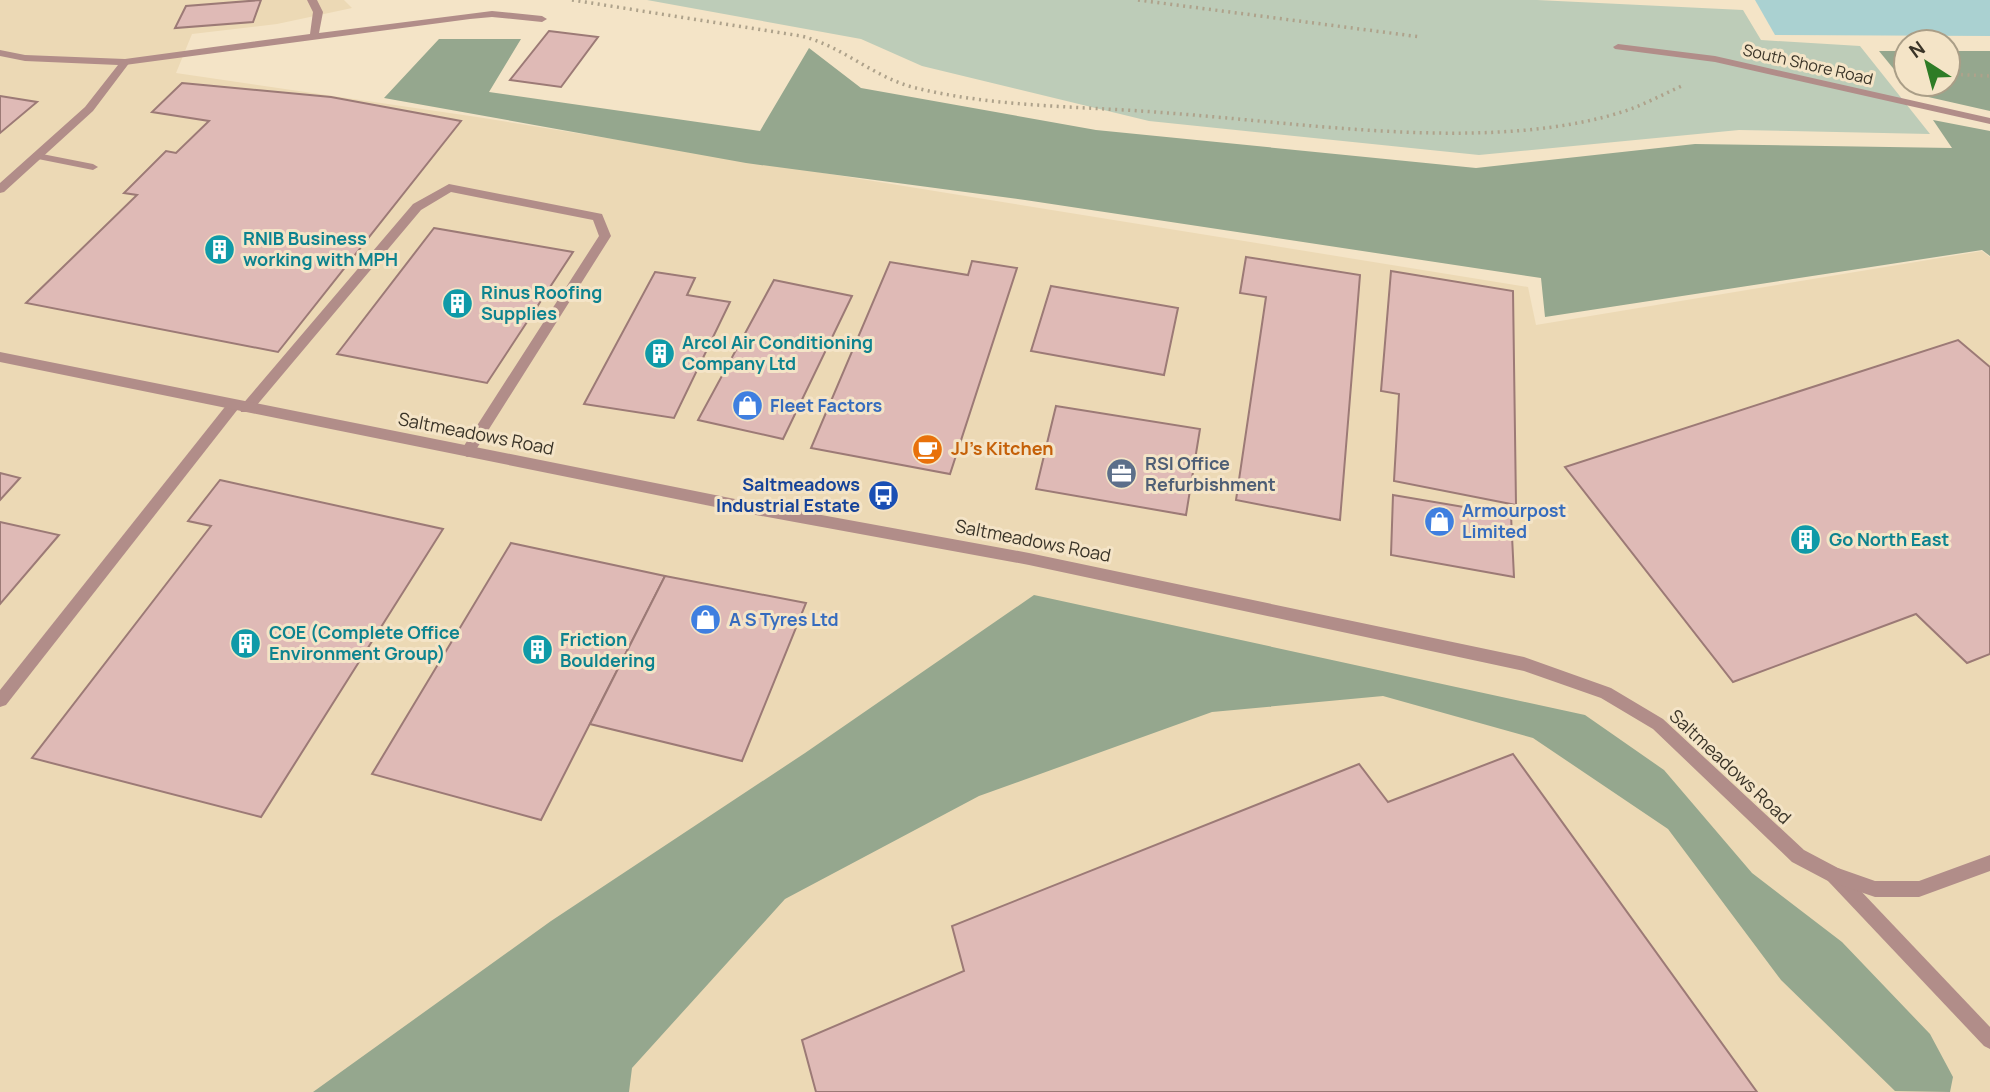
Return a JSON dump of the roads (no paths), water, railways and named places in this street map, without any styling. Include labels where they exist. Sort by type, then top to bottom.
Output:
[{"type":"street","points":[[312,0],[318,12],[314,37]]},
{"type":"street","points":[[0,53],[26,58],[125,62],[492,14],[542,19]]},
{"type":"street","name":"South Shore Road","points":[[1618,47],[1715,59],[1990,121]]},
{"type":"street","points":[[0,189],[89,109],[125,62]]},
{"type":"street","points":[[37,156],[93,167]]},
{"type":"street","points":[[1,700],[240,407],[416,207],[449,188],[598,217],[605,236],[467,452]]},
{"type":"street","name":"Saltmeadows Road","points":[[0,357],[467,452],[1029,559],[1524,664],[1606,693],[1658,724],[1787,847],[1834,875],[1875,889],[1919,889],[1990,863]]},
{"type":"street","points":[[1834,875],[1990,1040]]},
{"type":"water","points":[[1755,0],[1990,0],[1990,36],[1962,36],[1962,28],[1892,28],[1892,36],[1775,35]]},
{"type":"place","name":"RNIB Business working with MPH","points":[[220,249]]},
{"type":"place","name":"Rinus Roofing Supplies","points":[[458,303]]},
{"type":"place","name":"Arcol Air Conditioning Company Ltd","points":[[659,353]]},
{"type":"place","name":"Fleet Factors","points":[[747,406]]},
{"type":"place","name":"JJ's Kitchen","points":[[928,449]]},
{"type":"place","name":"RSI Office Refurbishment","points":[[1122,474]]},
{"type":"place","name":"Saltmeadows Industrial Estate","points":[[883,495]]},
{"type":"place","name":"Armourpost Limited","points":[[1439,521]]},
{"type":"place","name":"Go North East","points":[[1806,540]]},
{"type":"place","name":"A S Tyres Ltd","points":[[706,620]]},
{"type":"place","name":"COE (Complete Office Environment Group)","points":[[246,643]]},
{"type":"place","name":"Friction Bouldering","points":[[537,650]]}]
